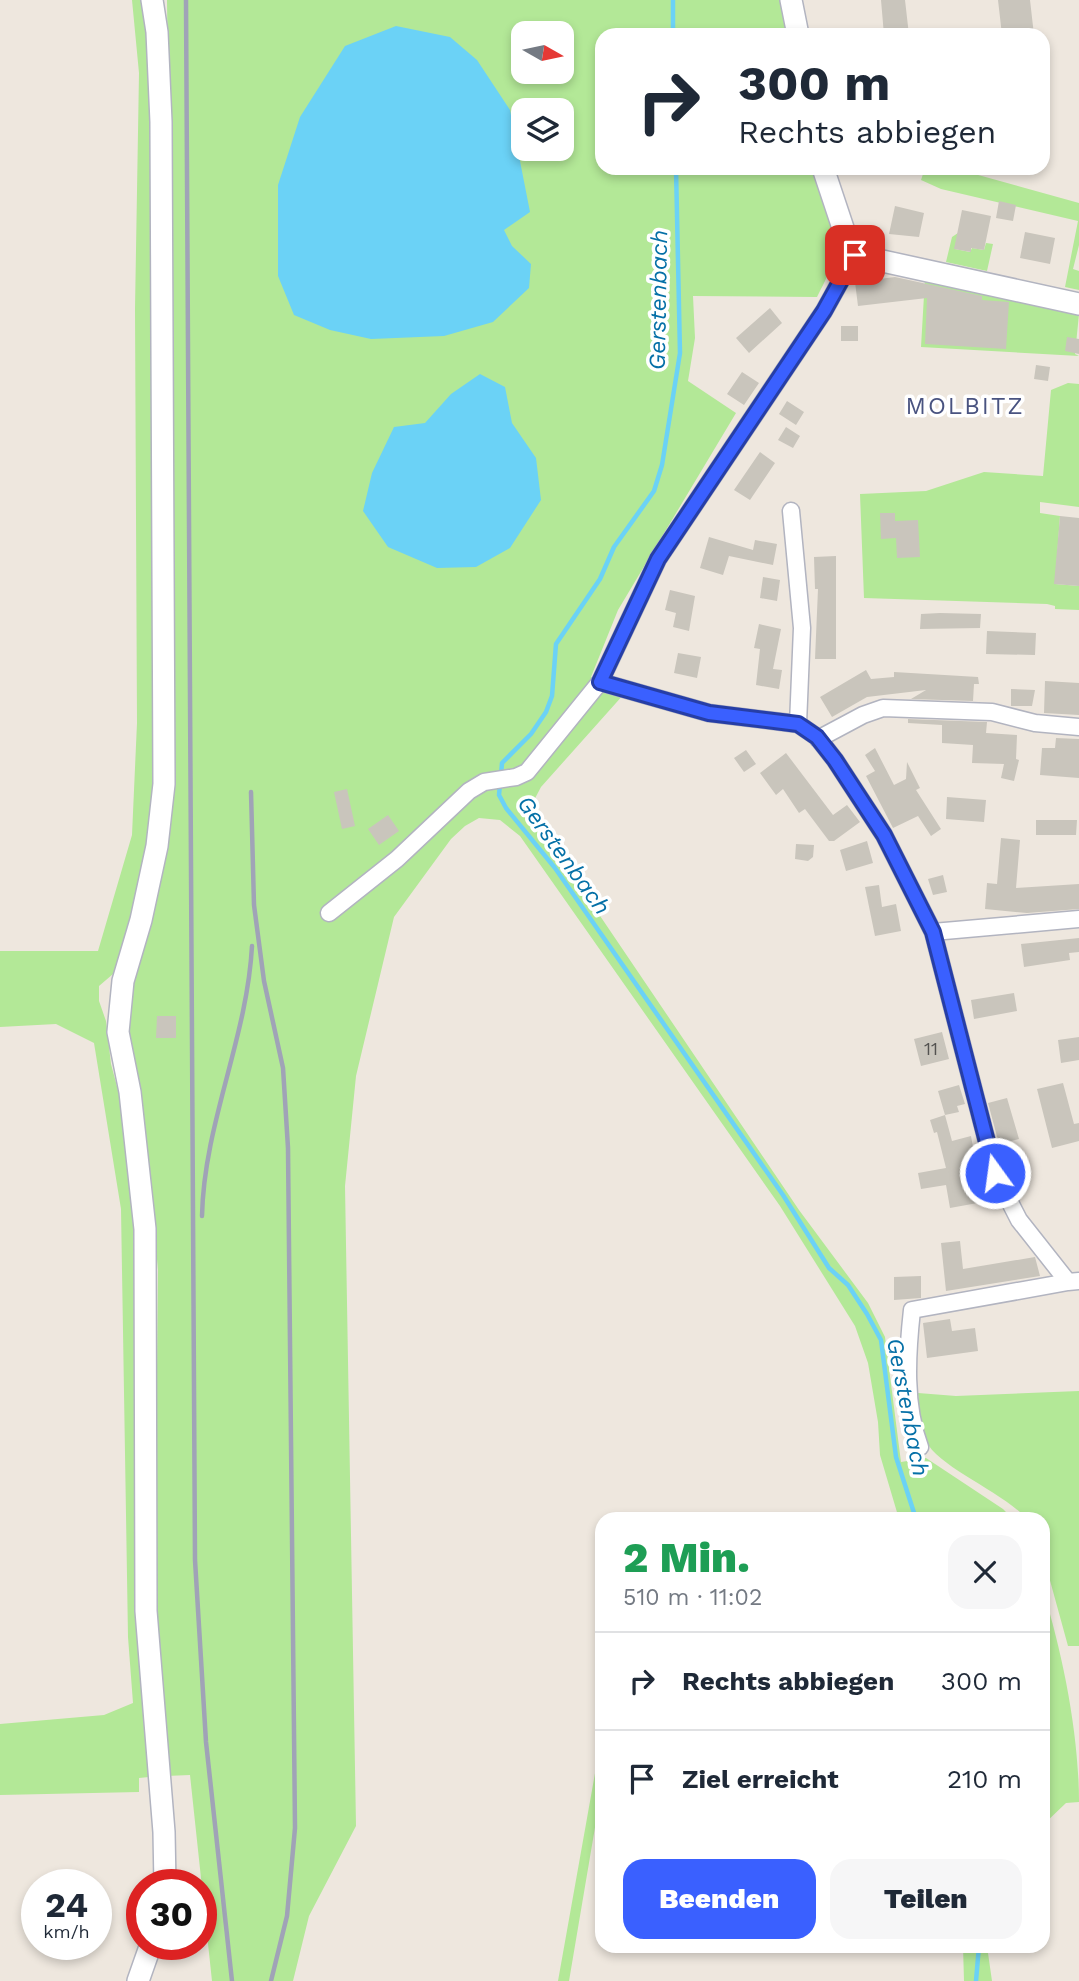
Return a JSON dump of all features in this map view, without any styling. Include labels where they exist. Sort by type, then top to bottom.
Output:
[{"type":"street","points":[[152,0],[157,32],[160,122],[166,732],[158,846],[123,981],[118,1032],[131,1092],[145,1229],[146,1611],[165,1869]]},
{"type":"street","points":[[791,0],[797,28]]},
{"type":"street","points":[[825,175],[848,243],[855,255],[1079,304]]},
{"type":"street","points":[[328,913],[397,859],[469,791],[484,782],[516,777],[538,760],[600,682],[658,559],[824,311],[855,255]]},
{"type":"street","points":[[792,511],[802,628],[798,724]]},
{"type":"street","points":[[600,682],[709,713],[798,724],[818,739],[835,760],[884,835],[933,932],[995,1173],[1020,1220],[1073,1281]]},
{"type":"street","points":[[818,739],[863,715],[883,708],[992,712],[1035,723],[1079,727]]},
{"type":"street","points":[[933,932],[1079,919]]},
{"type":"street","points":[[920,1447],[911,1424],[908,1361],[912,1310],[1073,1281]]},
{"type":"street","points":[[138,1981],[145,1960]]},
{"type":"green space","points":[[132,0],[145,0],[153,62],[158,745],[146,868],[113,974],[99,986],[99,1001],[106,1021],[111,1064],[123,1109],[136,1188],[149,1777],[139,1778],[139,1792],[0,1795],[0,1724],[104,1715],[133,1703],[128,1637],[121,1209],[94,1043],[56,1024],[0,1027],[0,951],[98,951],[132,835],[137,723],[135,309],[139,73]]},
{"type":"green space","points":[[167,0],[788,0],[785,28],[595,28],[595,175],[814,175],[828,216],[833,254],[830,270],[817,297],[693,296],[695,338],[688,381],[736,413],[618,610],[591,677],[624,694],[541,787],[531,806],[539,831],[567,867],[799,1210],[868,1303],[885,1337],[901,1462],[926,1458],[1006,1512],[897,1512],[880,1455],[878,1422],[868,1363],[855,1326],[780,1206],[520,836],[500,820],[479,818],[465,826],[451,839],[394,917],[356,1076],[345,1186],[356,1826],[309,1916],[293,1981],[212,1981],[210,1960],[217,1960],[217,1869],[200,1869],[190,1775],[166,1776],[155,1561],[158,1270],[151,1193],[122,1043],[173,763],[175,664]]},
{"type":"green space","points":[[923,175],[978,175],[1079,203],[1079,245],[1073,269],[1079,271],[1079,290],[1065,287],[1078,221],[941,189],[921,180]]},
{"type":"green space","points":[[958,233],[955,249],[970,252],[972,248],[984,250],[986,243],[993,244],[987,271],[946,262],[952,237]]},
{"type":"green space","points":[[925,278],[1079,314],[1075,354],[1079,356],[921,347]]},
{"type":"green space","points":[[1068,383],[1079,384],[1079,507],[1040,502],[1040,513],[1060,516],[1055,584],[1079,586],[1079,610],[1055,609],[1055,606],[1047,604],[864,598],[860,494],[926,491],[984,472],[1043,476],[1051,390]]},
{"type":"green space","points":[[1079,1391],[1079,1646],[1068,1646],[1050,1580],[1050,1512],[1019,1512],[943,1460],[926,1441],[918,1393],[956,1396]]},
{"type":"green space","points":[[1050,1616],[1068,1695],[1076,1749],[1079,1802],[1066,1803],[1050,1818]]},
{"type":"green space","points":[[595,1773],[595,1827],[569,1981],[558,1981]]},
{"type":"green space","points":[[963,1953],[988,1953],[992,1981],[964,1981]]},
{"type":"water","points":[[396,26],[450,37],[477,60],[510,110],[511,161],[520,161],[530,212],[504,230],[512,246],[531,264],[529,288],[493,322],[444,336],[371,339],[330,330],[294,315],[278,276],[278,185],[300,117],[345,46]]},
{"type":"water","points":[[480,374],[505,387],[512,423],[536,458],[541,500],[510,548],[476,567],[437,568],[388,547],[363,511],[372,473],[394,427],[425,423],[451,394]]},
{"type":"building","points":[[881,0],[905,0],[908,28],[883,28]]},
{"type":"building","points":[[998,0],[1030,0],[1033,28],[1001,28]]},
{"type":"building","points":[[999,201],[1016,205],[1013,221],[996,218]]},
{"type":"building","points":[[895,206],[924,213],[919,237],[889,234]]},
{"type":"building","points":[[962,210],[991,216],[984,250],[971,248],[971,252],[954,249]]},
{"type":"building","points":[[1025,232],[1055,238],[1050,264],[1020,258]]},
{"type":"building","points":[[895,277],[982,296],[982,300],[1009,302],[1006,349],[925,344],[927,298],[858,306],[855,282]]},
{"type":"building","points":[[770,308],[782,323],[749,353],[736,338]]},
{"type":"building","points":[[841,326],[858,326],[858,341],[841,341]]},
{"type":"building","points":[[1067,337],[1079,339],[1079,354],[1065,351]]},
{"type":"building","points":[[1036,365],[1050,367],[1048,381],[1034,379]]},
{"type":"building","points":[[742,372],[759,383],[744,405],[727,394]]},
{"type":"building","points":[[787,401],[804,412],[796,425],[779,414]]},
{"type":"building","points":[[786,427],[800,436],[793,448],[778,440]]},
{"type":"building","points":[[760,452],[775,463],[750,500],[734,490]]},
{"type":"building","points":[[880,513],[895,513],[895,521],[918,520],[920,557],[897,558],[896,538],[881,539]]},
{"type":"building","points":[[1060,516],[1079,518],[1079,586],[1054,584]]},
{"type":"building","points":[[709,537],[753,550],[755,540],[777,544],[773,565],[729,556],[723,575],[700,568]]},
{"type":"building","points":[[836,556],[836,659],[815,659],[818,589],[815,589],[814,557]]},
{"type":"building","points":[[763,577],[780,580],[777,601],[760,598]]},
{"type":"building","points":[[670,590],[695,596],[689,631],[673,627],[676,613],[665,610]]},
{"type":"building","points":[[921,614],[981,614],[980,628],[920,629]]},
{"type":"building","points":[[759,624],[781,629],[773,669],[782,670],[779,689],[756,685],[760,649],[754,648]]},
{"type":"building","points":[[987,631],[1036,633],[1035,655],[986,654]]},
{"type":"building","points":[[678,653],[701,657],[697,678],[674,673]]},
{"type":"building","points":[[866,670],[871,679],[894,677],[894,672],[978,677],[979,684],[974,684],[973,701],[911,699],[926,690],[867,697],[832,717],[820,697]]},
{"type":"building","points":[[1045,681],[1079,683],[1079,715],[1044,713]]},
{"type":"building","points":[[1011,689],[1035,690],[1032,706],[1011,706]]},
{"type":"building","points":[[908,719],[987,722],[986,733],[1017,735],[1016,759],[1019,760],[1014,781],[1001,778],[1004,764],[972,763],[973,745],[942,743],[942,725],[908,723]]},
{"type":"building","points":[[1056,738],[1079,739],[1079,778],[1040,775],[1042,748],[1055,748]]},
{"type":"building","points":[[875,748],[894,785],[906,779],[907,762],[920,788],[916,790],[941,829],[931,836],[918,816],[893,828],[866,776],[875,771],[865,755]]},
{"type":"building","points":[[746,750],[756,764],[744,772],[734,758]]},
{"type":"building","points":[[786,753],[833,815],[847,805],[860,822],[834,841],[829,841],[805,809],[799,813],[783,789],[776,795],[760,773]]},
{"type":"building","points":[[347,789],[355,826],[342,829],[334,792]]},
{"type":"building","points":[[947,797],[986,800],[984,822],[946,819]]},
{"type":"building","points":[[388,815],[399,831],[379,845],[368,829]]},
{"type":"building","points":[[1036,820],[1077,820],[1076,835],[1036,835]]},
{"type":"building","points":[[1001,838],[1020,840],[1016,888],[1079,884],[1079,909],[1027,913],[985,909],[987,883],[997,884]]},
{"type":"building","points":[[867,841],[873,863],[846,871],[840,850]]},
{"type":"building","points":[[796,844],[814,845],[813,857],[808,861],[795,859]]},
{"type":"building","points":[[943,875],[947,892],[933,895],[928,879]]},
{"type":"building","points":[[879,885],[882,907],[896,904],[901,931],[875,936],[865,887]]},
{"type":"building","points":[[1079,938],[1079,952],[1069,953],[1070,960],[1024,967],[1021,944]]},
{"type":"building","points":[[1014,993],[1017,1011],[974,1019],[971,1000]]},
{"type":"building","points":[[157,1016],[176,1016],[176,1038],[156,1038]]},
{"type":"building","points":[[942,1032],[949,1059],[921,1066],[914,1039]]},
{"type":"building","points":[[1079,1037],[1079,1060],[1061,1063],[1058,1040]]},
{"type":"building","points":[[1063,1083],[1074,1124],[1079,1123],[1079,1141],[1052,1148],[1037,1089]]},
{"type":"building","points":[[959,1085],[965,1104],[957,1106],[959,1112],[945,1115],[938,1091]]},
{"type":"building","points":[[1007,1098],[1019,1139],[999,1144],[988,1103]]},
{"type":"building","points":[[945,1115],[952,1141],[971,1136],[983,1202],[950,1208],[946,1185],[921,1189],[918,1173],[946,1168],[937,1132],[934,1133],[930,1120]]},
{"type":"building","points":[[960,1241],[963,1269],[1035,1257],[1040,1276],[946,1291],[941,1243]]},
{"type":"building","points":[[921,1276],[921,1298],[894,1300],[894,1277]]},
{"type":"building","points":[[950,1319],[952,1331],[975,1328],[978,1351],[927,1358],[923,1323]]},
{"type":"waterway","name":"Gerstenbach","points":[[673,0],[673,28]]},
{"type":"waterway","name":"Gerstenbach","points":[[501,775],[502,763],[531,734],[546,712],[552,696],[556,644],[600,579],[614,547],[654,491],[662,465],[680,353],[676,175]]},
{"type":"waterway","name":"Gerstenbach","points":[[500,784],[499,795],[506,808],[555,868],[783,1195],[829,1268],[848,1285],[867,1314],[881,1340],[896,1457],[914,1512]]},
{"type":"waterway","name":"Gerstenbach","points":[[976,1981],[978,1953]]},
{"type":"railway","points":[[186,0],[195,1560],[206,1742],[232,1981]]},
{"type":"railway","points":[[251,792],[254,905],[264,981],[283,1068],[288,1148],[295,1828],[287,1916],[271,1981]]},
{"type":"railway","points":[[202,1216],[210,1148],[242,1014],[252,946]]},
{"type":"district","name":"MOLBITZ","points":[[965,406]]},
{"type":"route","points":[[855,255],[824,311],[658,559],[600,682],[709,713],[798,724],[817,737],[884,835],[933,932],[995,1173]]}]
